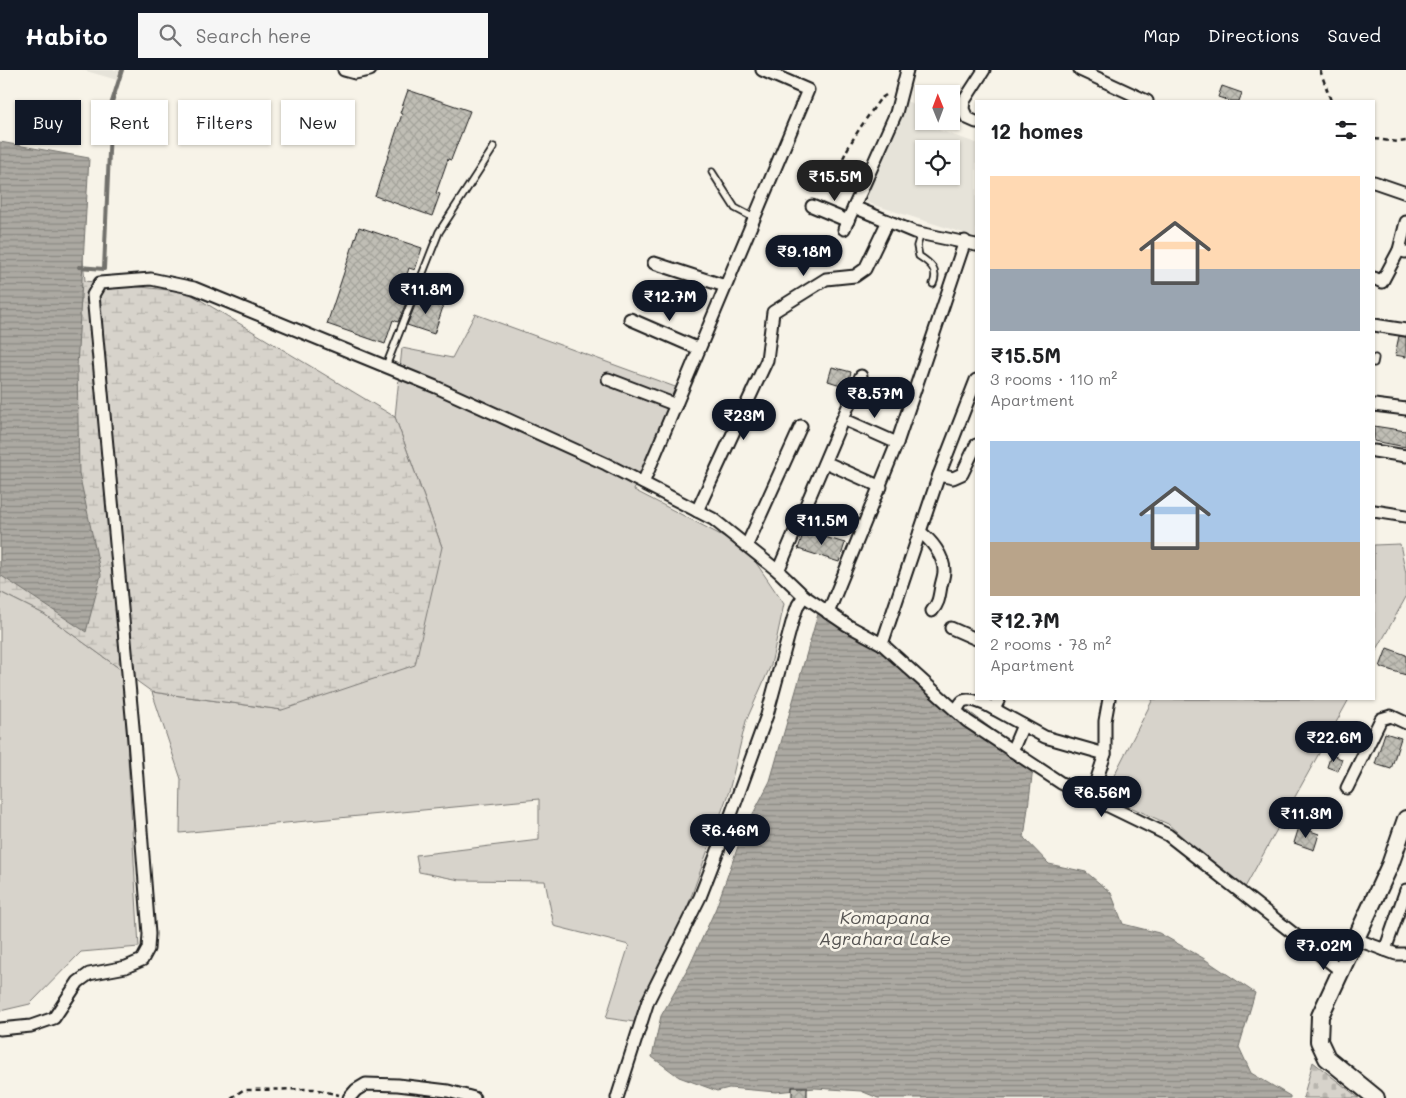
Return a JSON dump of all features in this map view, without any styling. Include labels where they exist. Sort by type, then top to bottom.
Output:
[{"type":"street","points":[[344,70],[355,73],[370,70]]},
{"type":"street","points":[[643,483],[808,90],[762,70]]},
{"type":"street","points":[[812,206],[846,225],[896,113],[907,70]]},
{"type":"street","points":[[975,122],[967,118],[963,109],[964,101],[984,70]]},
{"type":"street","points":[[1080,70],[1145,100]]},
{"type":"street","points":[[1375,182],[1406,193]]},
{"type":"street","points":[[828,613],[881,487],[971,243],[920,233],[888,221],[856,204]]},
{"type":"street","points":[[697,511],[767,360],[773,312],[826,280],[855,276],[865,270],[888,221]]},
{"type":"street","points":[[1375,278],[1382,282],[1402,251],[1406,222]]},
{"type":"street","points":[[654,263],[725,286]]},
{"type":"street","points":[[0,1029],[30,1026],[54,1018],[78,982],[89,974],[126,967],[142,960],[148,949],[149,934],[134,737],[93,295],[100,283],[151,278],[194,288],[386,366],[606,464],[713,519],[748,545],[804,596],[828,613],[882,644],[967,721],[1061,783],[1168,836],[1341,970]]},
{"type":"street","points":[[630,319],[699,348]]},
{"type":"street","points":[[1375,325],[1406,330]]},
{"type":"street","points":[[778,571],[861,376]]},
{"type":"street","points":[[608,379],[676,405]]},
{"type":"street","points":[[882,644],[939,475],[975,388]]},
{"type":"street","points":[[1375,405],[1406,410]]},
{"type":"street","points":[[843,419],[897,443]]},
{"type":"street","points":[[748,545],[801,426]]},
{"type":"street","points":[[939,475],[953,478],[962,474],[975,448]]},
{"type":"street","points":[[1375,451],[1406,456]]},
{"type":"street","points":[[825,462],[881,487]]},
{"type":"street","points":[[1375,511],[1406,516]]},
{"type":"street","points":[[920,532],[928,537],[935,547],[942,560],[944,570],[938,604],[932,611]]},
{"type":"street","points":[[617,1098],[648,1001],[700,897],[767,715],[793,619],[804,596]]},
{"type":"street","points":[[950,628],[975,639]]},
{"type":"street","points":[[956,711],[962,702],[967,700],[996,704],[1023,724],[1045,737],[1105,754]]},
{"type":"street","points":[[1091,797],[1105,754],[1105,721],[1109,700]]},
{"type":"street","points":[[1347,788],[1381,719],[1391,716],[1406,723]]},
{"type":"street","points":[[1012,751],[1023,724]]},
{"type":"street","points":[[1376,1098],[1327,1058],[1319,1041],[1320,1016],[1390,865],[1406,819]]},
{"type":"street","points":[[1385,950],[1406,890]]},
{"type":"street","points":[[1355,939],[1385,950],[1406,954]]},
{"type":"street","points":[[349,1097],[366,1084],[398,1085],[448,1091],[474,1098]]},
{"type":"lane","points":[[386,366],[439,232],[494,147]]},
{"type":"lane","points":[[712,172],[735,208],[754,218]]},
{"type":"lane","points":[[920,233],[917,246],[919,256],[935,270],[936,278],[933,284]]},
{"type":"path","points":[[1320,70],[1331,100]]},
{"type":"path","points":[[856,204],[842,185],[839,175],[841,161],[880,99],[892,91],[903,90]]},
{"type":"path","points":[[1375,139],[1406,141]]},
{"type":"path","points":[[231,1098],[244,1090],[314,1089],[349,1097]]},
{"type":"shaded area","points":[[83,70],[119,70],[117,80]]},
{"type":"shaded area","points":[[906,101],[915,104],[915,130],[939,130],[975,143],[975,237],[865,202]]},
{"type":"green space","points":[[0,156],[74,166],[85,281],[187,292],[395,417],[442,547],[415,665],[282,710],[152,692],[44,614],[0,592]]},
{"type":"green space","points":[[475,314],[678,388],[634,490],[746,548],[784,604],[771,665],[746,721],[729,791],[686,911],[634,1022],[606,1018],[629,945],[554,926],[545,881],[460,880],[419,872],[416,855],[539,840],[539,799],[180,833],[181,779],[152,692],[282,710],[442,547],[395,417],[402,348],[452,358]]},
{"type":"green space","points":[[1400,544],[1406,574],[1406,597],[1375,653],[1375,545]]},
{"type":"green space","points":[[0,592],[44,614],[123,671],[139,947],[81,952],[30,1004],[0,1011]]},
{"type":"green space","points":[[1152,700],[1348,700],[1243,891],[1168,824],[1104,795]]},
{"type":"green space","points":[[1313,1062],[1359,1098],[1303,1098]]},
{"type":"water","points":[[0,142],[89,158],[77,367],[79,473],[101,575],[86,632],[0,575]]},
{"type":"water","name":"Komapana Agrahara Lake","points":[[822,600],[1034,761],[1024,838],[1049,864],[1086,872],[1111,893],[1123,924],[1159,933],[1203,958],[1255,993],[1239,1047],[1251,1073],[1290,1096],[1290,1098],[878,1098],[861,1091],[815,1088],[776,1092],[729,1088],[717,1091],[679,1077],[652,1057],[661,1016],[689,967],[716,908],[742,835],[770,781]]},
{"type":"building","points":[[1222,86],[1242,93],[1239,100],[1227,100],[1218,97]]},
{"type":"building","points":[[408,90],[470,111],[451,160],[448,159],[436,193],[440,194],[432,216],[375,196]]},
{"type":"building","points":[[359,227],[422,248],[415,270],[409,268],[402,290],[410,293],[398,322],[393,320],[385,344],[327,324]]},
{"type":"building","points":[[419,296],[444,304],[434,334],[407,325]]},
{"type":"building","points":[[1399,336],[1406,337],[1406,357],[1395,355]]},
{"type":"building","points":[[832,367],[851,372],[847,387],[828,381]]},
{"type":"building","points":[[1375,426],[1406,431],[1406,447],[1375,441]]},
{"type":"building","points":[[804,531],[845,543],[839,562],[798,549]]},
{"type":"building","points":[[1387,648],[1406,655],[1406,675],[1380,667]]},
{"type":"building","points":[[1385,733],[1401,738],[1391,769],[1375,764]]},
{"type":"building","points":[[1331,755],[1342,759],[1338,771],[1327,767]]},
{"type":"building","points":[[1299,827],[1319,834],[1314,850],[1294,843]]},
{"type":"building","points":[[792,1087],[807,1087],[807,1098],[792,1098]]},
{"type":"waterway","points":[[79,267],[104,269],[111,105],[122,70]]}]
